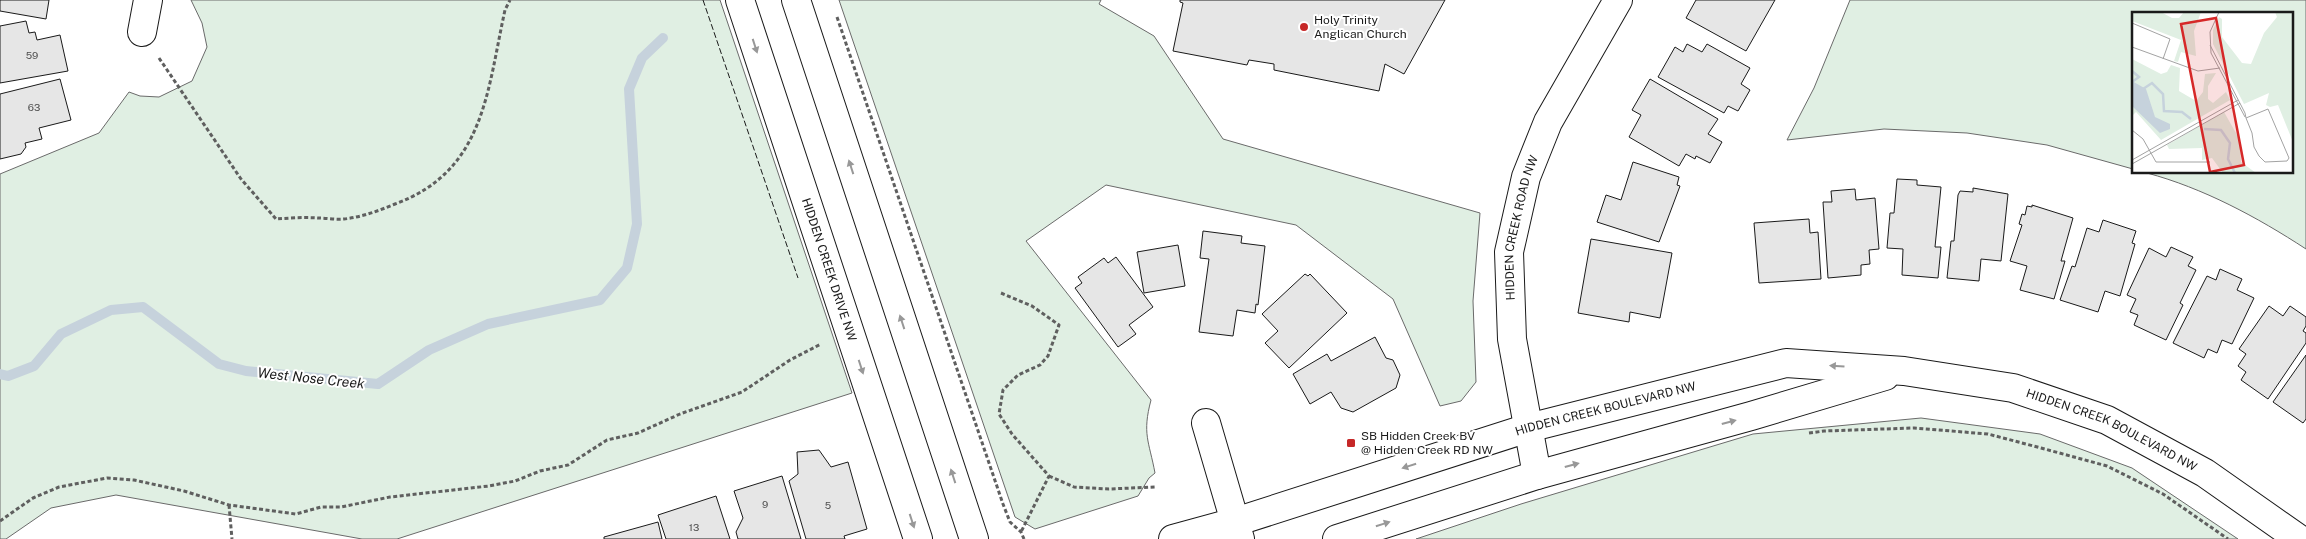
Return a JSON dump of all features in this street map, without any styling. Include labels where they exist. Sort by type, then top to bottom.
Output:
[{"type":"street","points":[[142,32],[148,0]]},
{"type":"street","name":"HIDDEN CREEK DRIVE NW","points":[[740,0],[918,539]]},
{"type":"street","points":[[796,0],[974,539]]},
{"type":"street","name":"HIDDEN CREEK ROAD NW","points":[[1536,475],[1512,339],[1509,252],[1526,177],[1548,122],[1618,0]]},
{"type":"street","name":"HIDDEN CREEK BOULEVARD NW","points":[[1174,539],[1237,530],[1528,428],[1786,363],[1904,371],[2013,388],[2107,420],[2206,473],[2299,539]]},
{"type":"street","name":"HIDDEN CREEK BOULEVARD NW","points":[[1337,539],[1536,475],[1751,416],[1904,371]]},
{"type":"street","points":[[1206,423],[1237,530]]},
{"type":"path","points":[[142,32],[241,179],[276,219],[342,219],[366,215],[408,200],[445,176],[460,160],[484,107],[506,10],[510,0]]},
{"type":"path","points":[[834,9],[1003,504],[1010,522],[1021,532],[1024,539]]},
{"type":"path","points":[[1001,293],[1032,306],[1059,325],[1048,356],[1040,365],[1018,375],[1003,390],[999,414],[1012,434],[1049,476],[1074,487],[1109,489],[1155,487]]},
{"type":"path","points":[[0,521],[33,498],[59,487],[107,478],[134,480],[230,505],[296,514],[321,507],[342,507],[390,497],[481,487],[514,481],[540,471],[568,465],[607,440],[638,433],[680,414],[742,392],[790,360],[822,343]]},
{"type":"path","points":[[1805,434],[1824,431],[1914,428],[1988,434],[2107,466],[2163,494],[2228,539]]},
{"type":"path","points":[[1021,532],[1049,476]]},
{"type":"path","points":[[230,505],[232,539]]},
{"type":"green space","points":[[191,0],[720,0],[852,393],[397,539],[362,539],[116,495],[51,508],[6,539],[0,539],[0,174],[99,133],[129,92],[140,96],[159,97],[192,81],[207,47],[202,23]]},
{"type":"green space","points":[[839,0],[1101,0],[1099,4],[1154,36],[1223,139],[1480,213],[1473,301],[1476,382],[1461,401],[1440,406],[1393,299],[1296,225],[1106,185],[1026,241],[1151,400],[1147,430],[1155,473],[1149,478],[1138,496],[1035,529],[1015,517]]},
{"type":"green space","points":[[1850,0],[2306,0],[2306,249],[2249,215],[2209,195],[2150,174],[2294,174],[2294,12],[2132,12],[2132,169],[2047,145],[1967,133],[1884,129],[1787,140],[1814,88]]},
{"type":"green space","points":[[1921,418],[2040,434],[2132,468],[2238,539],[1416,539],[1521,504],[1753,434]]},
{"type":"building","points":[[0,0],[49,0],[46,19],[0,11]]},
{"type":"building","name":"Holy Trinity Anglican Church","points":[[1180,0],[1445,0],[1404,74],[1385,64],[1379,91],[1274,70],[1274,64],[1249,60],[1247,65],[1173,51],[1183,3]]},
{"type":"building","points":[[1696,0],[1775,0],[1746,51],[1686,18]]},
{"type":"building","points":[[26,21],[29,33],[35,32],[37,40],[60,35],[68,71],[0,83],[0,26]]},
{"type":"building","points":[[1687,44],[1702,52],[1707,44],[1750,68],[1741,84],[1750,90],[1738,111],[1728,106],[1724,113],[1658,77],[1675,47],[1683,52]]},
{"type":"building","points":[[60,79],[71,120],[39,128],[42,139],[25,143],[26,147],[21,154],[0,159],[0,94]]},
{"type":"building","points":[[1650,79],[1718,119],[1708,134],[1722,142],[1710,163],[1696,156],[1695,159],[1686,154],[1679,166],[1629,137],[1641,115],[1632,110]]},
{"type":"building","points":[[1633,162],[1679,177],[1677,185],[1680,186],[1659,242],[1597,222],[1606,195],[1621,200]]},
{"type":"building","points":[[1897,179],[1917,180],[1917,185],[1941,187],[1935,247],[1941,247],[1938,278],[1902,275],[1903,249],[1887,248],[1890,213],[1894,213]]},
{"type":"building","points":[[1973,188],[2008,194],[2001,261],[1981,259],[1979,281],[1947,278],[1951,241],[1954,241],[1958,195],[1960,191],[1973,192]]},
{"type":"building","points":[[1855,189],[1856,200],[1875,198],[1879,249],[1869,250],[1870,264],[1861,265],[1861,275],[1828,278],[1823,202],[1832,202],[1831,191]]},
{"type":"building","points":[[2032,205],[2073,218],[2061,261],[2065,261],[2054,299],[2020,290],[2027,266],[2010,261],[2022,225],[2019,224],[2022,214],[2025,215],[2027,206],[2032,207]]},
{"type":"building","points":[[1809,219],[1810,233],[1818,232],[1821,279],[1759,283],[1754,223]]},
{"type":"building","points":[[2103,220],[2136,231],[2132,243],[2135,244],[2120,296],[2105,291],[2098,312],[2060,300],[2072,266],[2075,267],[2087,228],[2099,232]]},
{"type":"building","points":[[1203,231],[1242,236],[1241,243],[1265,246],[1258,305],[1256,304],[1255,313],[1237,310],[1233,336],[1199,332],[1209,259],[1200,258]]},
{"type":"building","points":[[1591,239],[1672,253],[1660,318],[1630,312],[1629,322],[1578,313]]},
{"type":"building","points":[[1178,245],[1185,286],[1144,293],[1137,252]]},
{"type":"building","points":[[2171,247],[2193,257],[2188,266],[2196,270],[2180,303],[2183,305],[2166,340],[2134,325],[2138,315],[2130,312],[2136,299],[2127,295],[2149,248],[2166,257]]},
{"type":"building","points":[[1116,257],[1153,307],[1129,325],[1136,334],[1118,347],[1075,288],[1082,283],[1078,277],[1104,258],[1108,263]]},
{"type":"building","points":[[2220,269],[2242,279],[2237,290],[2254,298],[2232,344],[2222,340],[2217,353],[2208,349],[2204,358],[2173,343],[2207,276],[2216,280]]},
{"type":"building","points":[[1305,274],[1308,276],[1310,274],[1347,313],[1289,368],[1265,343],[1278,331],[1262,314]]},
{"type":"building","points":[[2269,306],[2283,316],[2290,306],[2306,317],[2306,326],[2303,331],[2306,333],[2306,343],[2268,399],[2241,380],[2246,372],[2238,366],[2246,354],[2239,349]]},
{"type":"building","points":[[1375,337],[1386,358],[1393,360],[1400,375],[1396,388],[1353,412],[1341,408],[1331,392],[1310,404],[1293,374],[1327,354],[1331,361]]},
{"type":"building","points":[[2306,355],[2306,419],[2303,423],[2273,402]]},
{"type":"building","points":[[819,450],[831,467],[848,462],[867,529],[844,536],[845,539],[806,539],[789,481],[798,474],[797,452]]},
{"type":"building","points":[[782,476],[801,539],[738,539],[736,532],[743,518],[734,491]]},
{"type":"building","points":[[716,496],[730,539],[666,539],[658,515]]},
{"type":"building","points":[[658,522],[662,539],[604,539],[604,537]]},
{"type":"waterway","name":"West Nose Creek","points":[[0,374],[8,376],[34,366],[61,334],[111,310],[143,307],[219,364],[246,371],[378,384],[429,350],[488,324],[600,300],[627,268],[637,224],[629,89],[642,58],[663,38]]},
{"type":"fence","points":[[703,0],[798,278]]},
{"type":"place","name":"Holy Trinity Anglican Church","points":[[1304,27]]},
{"type":"place","name":"SB Hidden Creek BV @ Hidden Creek RD NW","points":[[1351,443]]}]
